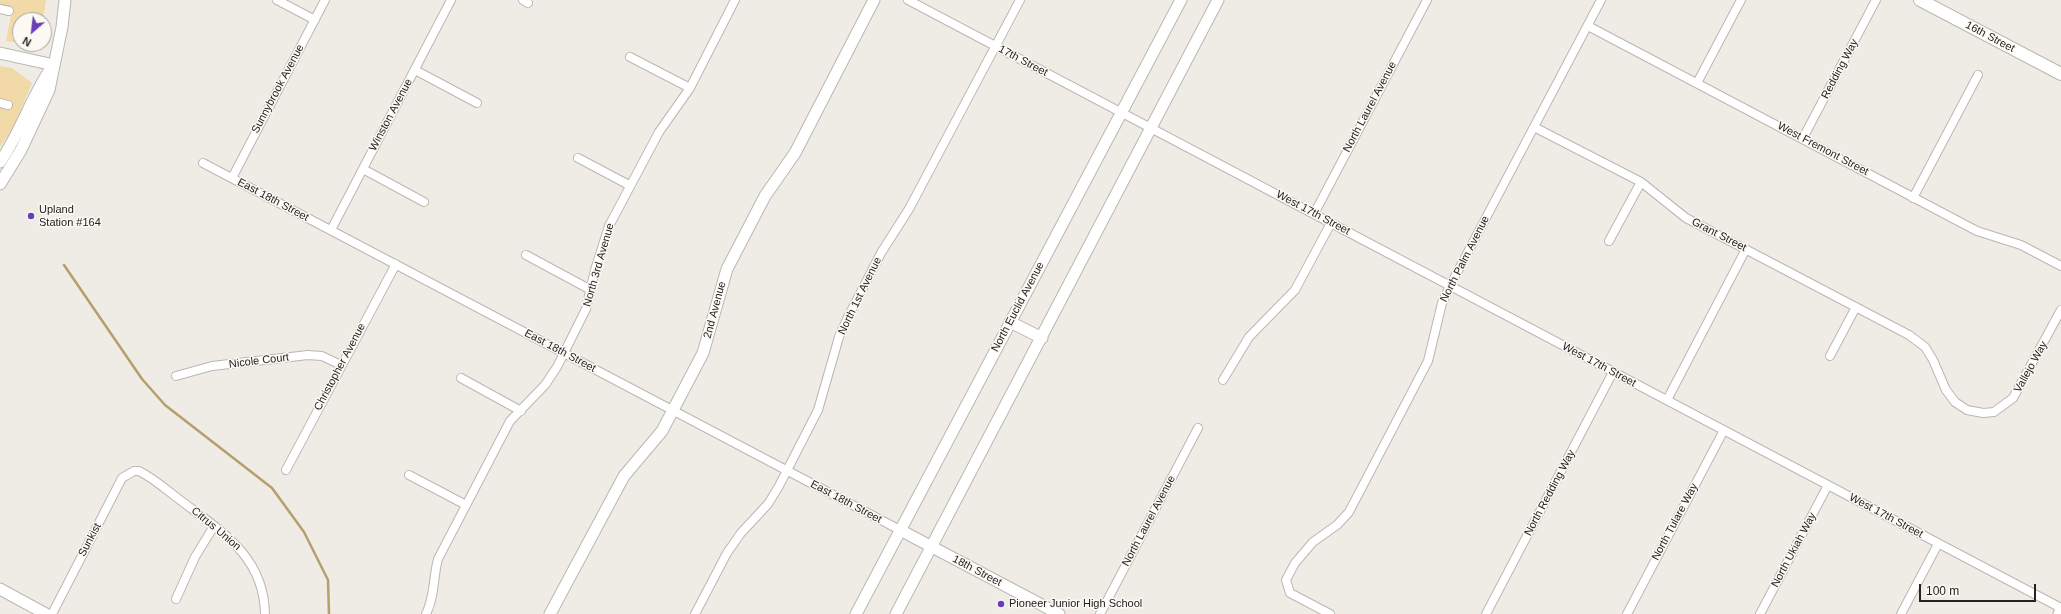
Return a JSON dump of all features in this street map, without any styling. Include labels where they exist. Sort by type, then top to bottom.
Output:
[{"type":"main road","points":[[0,184],[17,159],[42,109],[49,90],[62,27],[65,0]]},
{"type":"main road","name":"2nd Avenue","points":[[550,614],[624,476],[662,431],[673,411],[703,353],[727,269],[765,196],[795,153],[874,0]]},
{"type":"main road","name":"North Euclid Avenue","points":[[856,614],[1181,0]]},
{"type":"main road","points":[[896,614],[1152,129],[1218,0]]},
{"type":"main road","name":"16th Street","points":[[1920,0],[2061,74]]},
{"type":"main road","points":[[0,53],[54,65]]},
{"type":"main road","points":[[0,162],[22,123],[38,86],[54,65]]},
{"type":"main road","points":[[1010,322],[1042,338]]},
{"type":"main road","name":"East 18th Street","points":[[900,530],[916,539]]},
{"type":"main road","name":"18th Street","points":[[916,539],[1059,614]]},
{"type":"main road","points":[[0,589],[46,614]]},
{"type":"main road","points":[[2059,614],[2061,609]]},
{"type":"street","points":[[277,0],[315,20]]},
{"type":"street","name":"Sunnybrook Avenue","points":[[232,178],[325,0]]},
{"type":"street","name":"Winston Avenue","points":[[331,230],[451,0]]},
{"type":"street","name":"North 3rd Avenue","points":[[426,614],[433,593],[435,569],[438,558],[510,421],[545,384],[564,353],[586,309],[595,270],[609,226],[629,185],[659,132],[690,88],[735,0]]},
{"type":"street","name":"17th Street","points":[[908,0],[1137,121]]},
{"type":"street","name":"North 1st Avenue","points":[[695,614],[727,553],[741,533],[768,504],[787,471],[818,410],[839,337],[848,317],[881,253],[909,209],[1020,0]]},
{"type":"street","name":"North Laurel Avenue","points":[[1314,214],[1427,0]]},
{"type":"street","name":"North Palm Avenue","points":[[1330,614],[1290,593],[1286,580],[1290,572],[1313,542],[1337,526],[1349,512],[1428,361],[1442,303],[1450,286],[1601,0]]},
{"type":"street","points":[[1697,83],[1741,0]]},
{"type":"street","name":"Redding Way","points":[[1803,138],[1876,0]]},
{"type":"street","points":[[0,9],[9,10]]},
{"type":"street","name":"West Fremont Street","points":[[1588,26],[1803,138],[1976,231],[2021,245],[2061,266]]},
{"type":"street","points":[[630,57],[690,88]]},
{"type":"street","points":[[415,70],[477,103]]},
{"type":"street","points":[[1913,198],[1978,75]]},
{"type":"street","name":"West 17th Street","points":[[1137,121],[1331,222],[2061,609]]},
{"type":"street","name":"Grant Street","points":[[1534,126],[1641,182],[1686,218],[1909,335]]},
{"type":"street","points":[[578,158],[629,185]]},
{"type":"street","name":"East 18th Street","points":[[203,163],[900,530]]},
{"type":"street","points":[[363,169],[424,202]]},
{"type":"street","points":[[1609,241],[1641,182]]},
{"type":"street","points":[[1223,380],[1249,337],[1295,290],[1331,222]]},
{"type":"street","points":[[1667,400],[1746,249]]},
{"type":"street","points":[[526,255],[591,290]]},
{"type":"street","name":"Christopher Avenue","points":[[286,470],[396,264]]},
{"type":"street","points":[[1830,356],[1856,307]]},
{"type":"street","name":"Vallejo Way","points":[[1909,335],[1925,347],[1934,360],[1946,390],[1955,402],[1967,410],[1983,413],[1994,412],[2013,398],[2061,310]]},
{"type":"street","name":"Nicole Court","points":[[176,376],[212,366],[308,355],[322,356],[341,365]]},
{"type":"street","name":"North Redding Way","points":[[1486,614],[1613,372]]},
{"type":"street","points":[[461,378],[521,411]]},
{"type":"street","name":"North Laurel Avenue","points":[[1100,614],[1198,428]]},
{"type":"street","name":"North Tulare Way","points":[[1627,614],[1724,430]]},
{"type":"street","name":"Citrus Union","points":[[134,471],[139,471],[145,474],[214,526],[242,551],[252,565],[261,587],[265,614]]},
{"type":"street","name":"Sunkist","points":[[52,614],[122,478],[134,471]]},
{"type":"street","points":[[409,476],[466,505]]},
{"type":"street","name":"North Ukiah Way","points":[[1760,614],[1828,485]]},
{"type":"street","points":[[176,599],[195,557],[214,526]]},
{"type":"street","points":[[1901,614],[1938,544]]},
{"type":"shaded area","points":[[0,0],[46,0],[44,12],[12,12],[12,42],[6,41],[11,15],[0,13]]},
{"type":"shaded area","points":[[0,66],[12,68],[32,83],[13,128],[0,147]]},
{"type":"waterway","points":[[64,265],[142,379],[165,405],[272,488],[304,532],[328,580],[329,614]]},
{"type":"place","name":"Upland Station #164","points":[[31,216]]},
{"type":"place","name":"Pioneer Junior High School","points":[[1001,604]]}]
